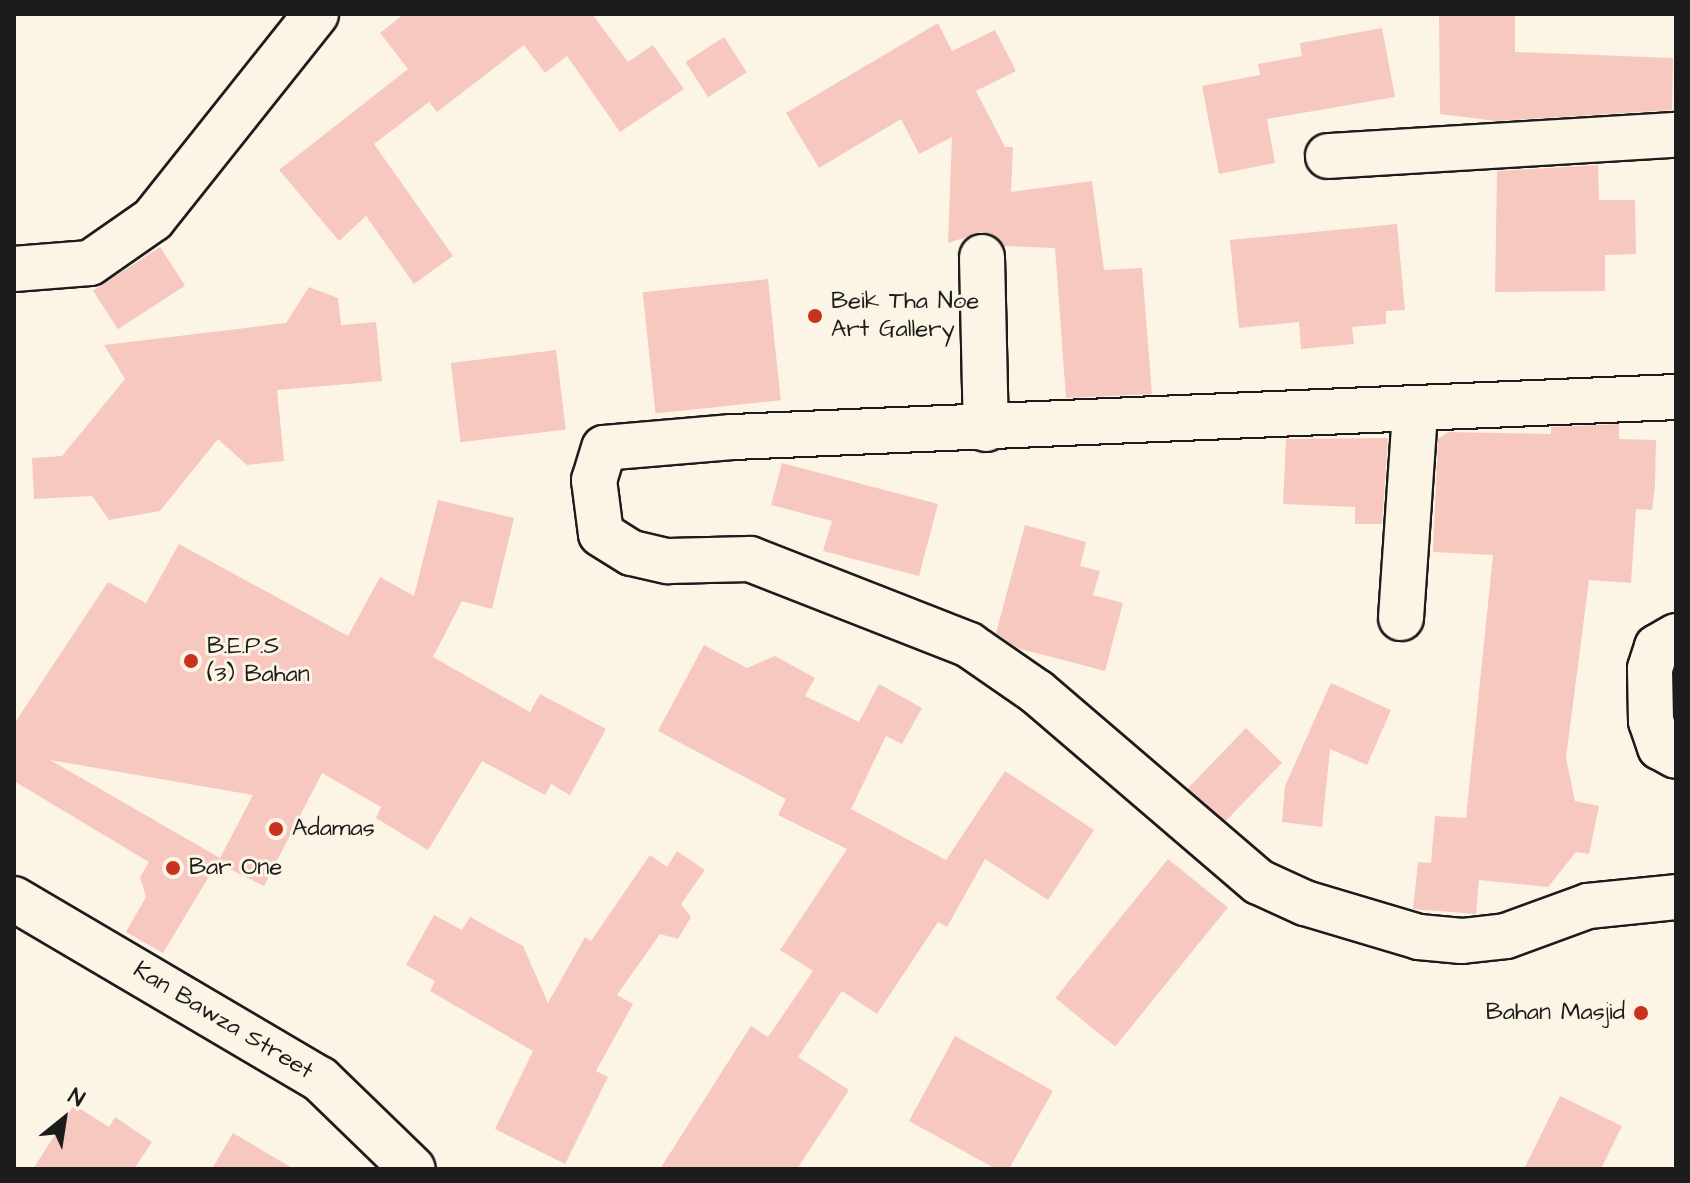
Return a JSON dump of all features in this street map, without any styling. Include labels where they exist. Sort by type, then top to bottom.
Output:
[{"type":"street","points":[[14,269],[90,263],[153,219],[316,14]]},
{"type":"street","points":[[1328,156],[1676,135]]},
{"type":"street","points":[[982,257],[986,429]]},
{"type":"street","points":[[1676,397],[604,448],[594,480],[601,534],[632,553],[668,561],[750,559],[969,645],[1060,710],[1259,882],[1305,903],[1419,937],[1462,941],[1506,936],[1588,906],[1676,897]]},
{"type":"street","points":[[1401,618],[1415,410]]},
{"type":"street","points":[[1676,636],[1657,647],[1650,669],[1651,721],[1660,747],[1676,756]]},
{"type":"street","name":"Kan Bawza Street","points":[[14,899],[320,1079],[413,1169]]},
{"type":"building","points":[[404,14],[592,14],[628,62],[653,45],[684,89],[620,132],[567,56],[545,73],[524,45],[437,112],[429,102],[374,144],[453,256],[414,284],[366,216],[339,241],[279,170],[408,69],[380,33]]},
{"type":"building","points":[[1439,14],[1515,14],[1515,52],[1673,58],[1672,110],[1496,121],[1440,114]]},
{"type":"building","points":[[938,23],[952,51],[995,30],[1016,71],[976,91],[1005,147],[1013,147],[1011,192],[1092,181],[1104,270],[1142,268],[1152,394],[1066,398],[1055,248],[1004,246],[982,232],[948,243],[952,137],[919,154],[901,119],[819,168],[786,113]]},
{"type":"building","points":[[1382,28],[1395,97],[1267,119],[1275,163],[1219,174],[1202,86],[1260,75],[1258,64],[1302,56],[1300,43]]},
{"type":"building","points":[[724,37],[747,72],[708,97],[685,62]]},
{"type":"building","points":[[1598,165],[1599,200],[1635,200],[1636,254],[1605,255],[1605,291],[1495,292],[1497,171]]},
{"type":"building","points":[[1397,224],[1405,310],[1386,311],[1386,324],[1352,327],[1354,344],[1301,349],[1299,322],[1239,328],[1230,240]]},
{"type":"building","points":[[160,247],[185,286],[118,329],[93,291]]},
{"type":"building","points":[[768,279],[781,400],[655,414],[643,292]]},
{"type":"building","points":[[309,287],[338,298],[341,325],[376,322],[382,381],[277,390],[284,461],[247,465],[218,439],[160,511],[109,520],[92,496],[34,499],[32,458],[62,456],[125,379],[104,345],[286,323]]},
{"type":"building","points":[[556,350],[566,429],[461,442],[451,363]]},
{"type":"building","points":[[1619,424],[1619,439],[1656,440],[1655,486],[1652,510],[1636,509],[1631,583],[1589,580],[1566,758],[1575,801],[1599,806],[1589,854],[1576,852],[1548,887],[1479,880],[1476,914],[1413,909],[1418,862],[1431,863],[1435,816],[1466,818],[1493,555],[1433,552],[1438,439],[1448,432],[1551,434],[1551,427]]},
{"type":"building","points":[[1388,438],[1382,524],[1355,524],[1355,507],[1283,504],[1286,439]]},
{"type":"building","points":[[782,463],[938,504],[919,576],[823,551],[832,521],[771,505]]},
{"type":"building","points":[[438,500],[514,518],[492,609],[462,601],[433,657],[530,712],[540,694],[606,729],[570,795],[551,784],[545,795],[482,761],[428,850],[376,818],[381,807],[322,773],[264,886],[217,863],[163,953],[126,932],[146,897],[140,877],[149,862],[14,781],[14,724],[108,582],[146,603],[179,544],[348,636],[380,577],[414,596]],"holes":[[[50,760],[253,795],[220,858]]]},
{"type":"building","points":[[1025,525],[1086,542],[1080,566],[1100,571],[1093,595],[1123,603],[1105,671],[1017,648],[996,633]]},
{"type":"building","points":[[704,645],[747,668],[775,656],[815,678],[805,696],[859,722],[879,684],[922,708],[902,744],[886,736],[851,809],[946,860],[1005,771],[1094,830],[1048,900],[985,859],[947,927],[938,922],[877,1014],[842,991],[798,1057],[849,1090],[797,1169],[660,1169],[751,1026],[768,1037],[813,971],[780,950],[847,849],[778,815],[786,799],[658,731]]},
{"type":"building","points":[[1331,683],[1391,710],[1367,765],[1330,749],[1322,827],[1282,822],[1285,786]]},
{"type":"building","points":[[1246,728],[1282,763],[1224,823],[1188,788]]},
{"type":"building","points":[[677,851],[705,870],[681,904],[691,917],[678,939],[660,934],[617,995],[633,1004],[596,1071],[608,1077],[565,1164],[495,1129],[533,1051],[430,991],[435,981],[406,965],[434,915],[462,930],[470,917],[523,946],[548,1003],[585,937],[591,941],[650,855],[667,867]]},
{"type":"building","points":[[1168,859],[1228,907],[1115,1047],[1055,998]]},
{"type":"building","points":[[955,1036],[1053,1091],[1009,1169],[996,1169],[909,1121]]},
{"type":"building","points":[[1560,1096],[1622,1126],[1601,1169],[1524,1169]]},
{"type":"building","points":[[74,1105],[109,1127],[115,1117],[152,1142],[134,1169],[33,1169]]},
{"type":"building","points":[[233,1133],[294,1169],[212,1169]]},
{"type":"place","name":"Beik Tha Noe Art Gallery","points":[[815,316]]},
{"type":"place","name":"B.E.P.S (3) Bahan","points":[[191,661]]},
{"type":"place","name":"Adamas","points":[[276,829]]},
{"type":"place","name":"Bar One","points":[[173,868]]},
{"type":"place","name":"Bahan Masjid","points":[[1641,1013]]}]
